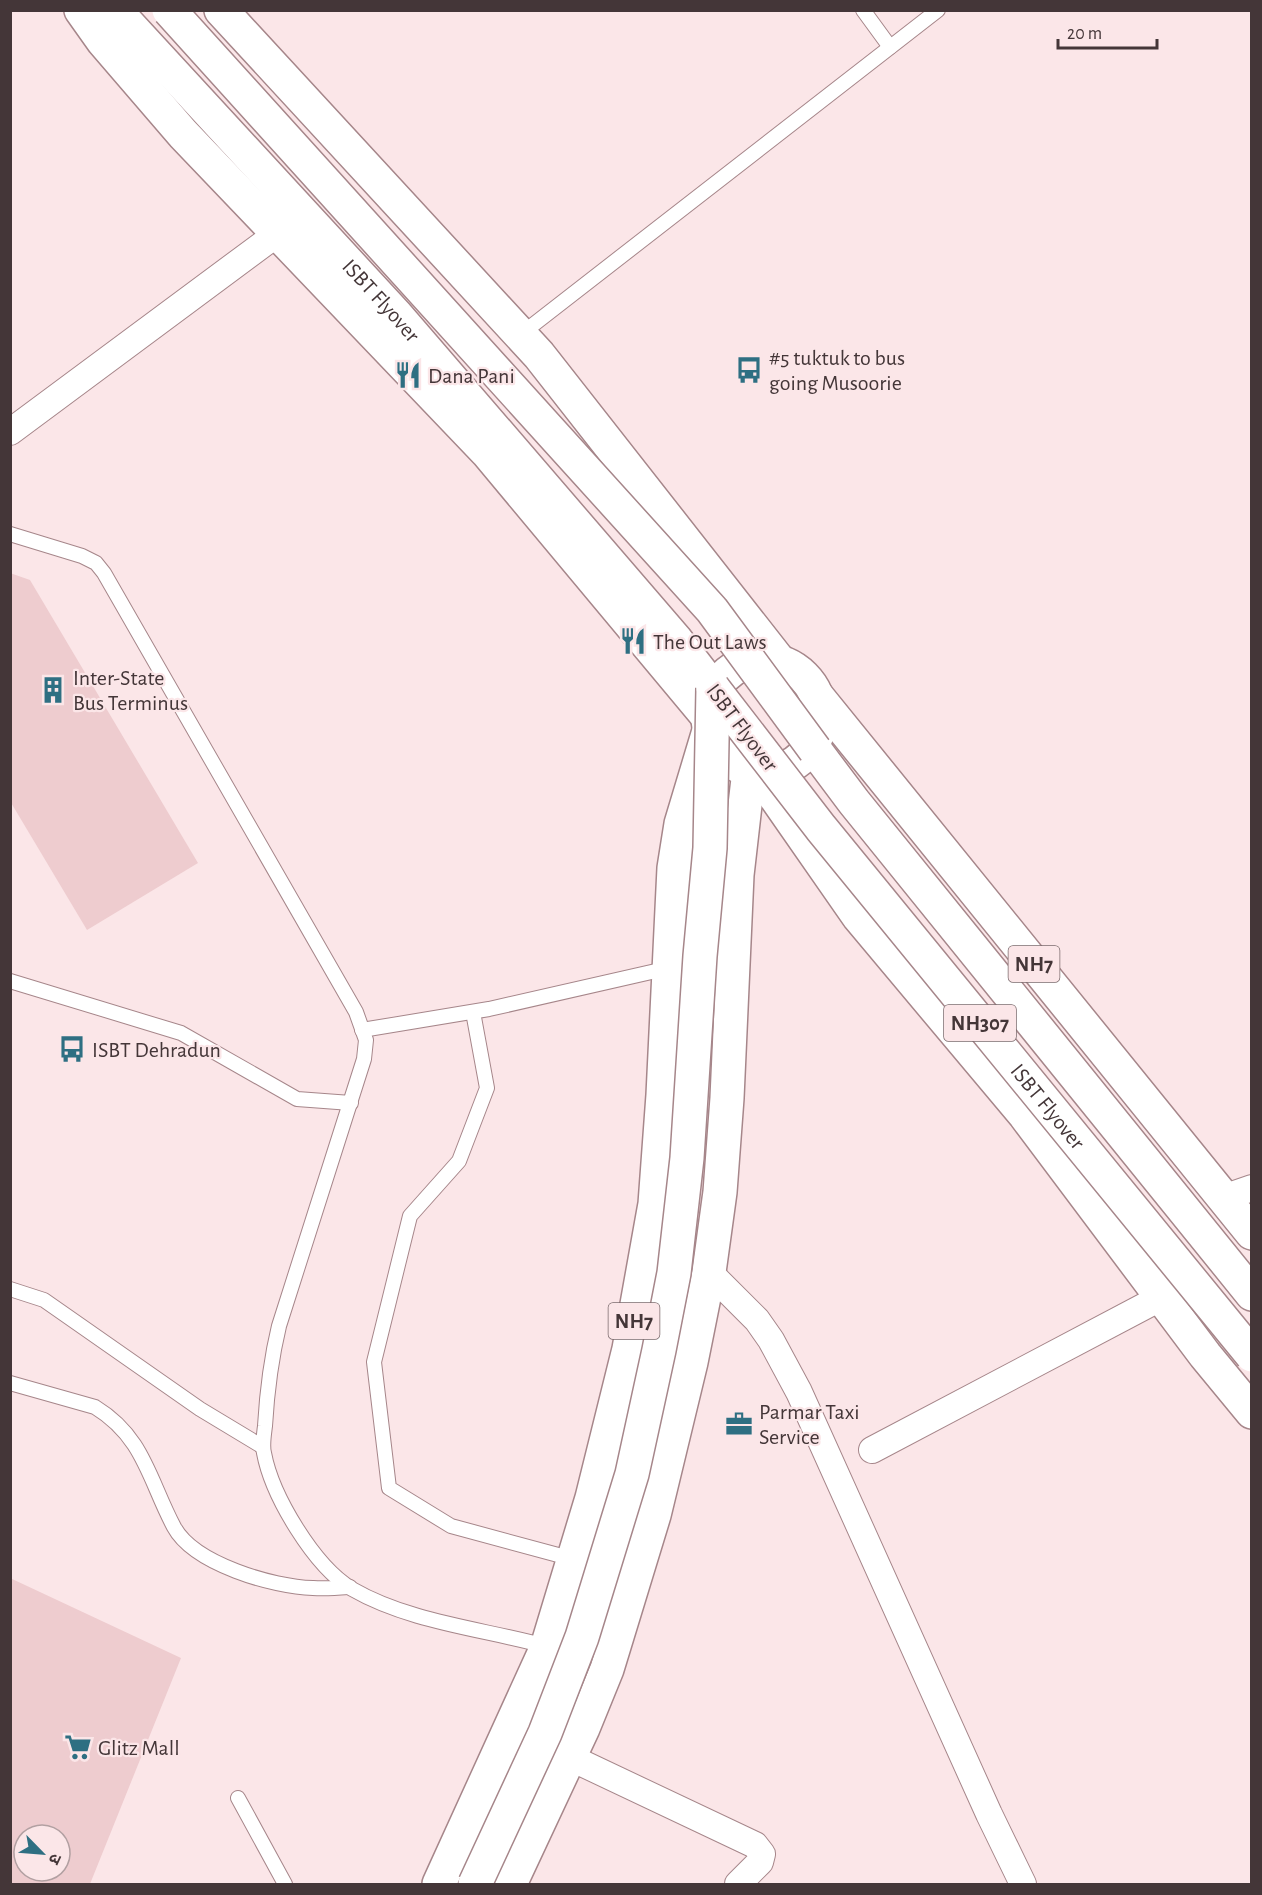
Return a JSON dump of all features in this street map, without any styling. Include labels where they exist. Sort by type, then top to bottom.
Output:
[{"type":"main road","points":[[81,10],[103,41],[183,134],[487,452],[710,711],[714,743],[723,755],[735,764],[754,771],[777,770],[794,763],[808,750],[817,733],[819,714],[816,695]]},
{"type":"main road","name":"ISBT Flyover","points":[[115,10],[398,316],[668,631],[710,711],[821,828],[1251,1355]]},
{"type":"main road","name":"ISBT Flyover","points":[[169,10],[712,610],[855,802],[1251,1294]]},
{"type":"main road","points":[[221,10],[538,355],[779,661]]},
{"type":"main road","name":"NH7","points":[[439,1884],[547,1647],[592,1498],[628,1349],[655,1204],[663,1095],[674,868],[681,824],[710,711],[710,699],[718,684],[730,671],[745,663],[762,660],[779,661],[795,669],[808,680],[816,695],[1237,1193],[1251,1233]]},
{"type":"main road","points":[[475,1884],[545,1732],[582,1637],[632,1474],[659,1350],[674,1273],[687,1158],[700,956],[710,848],[710,711]]},
{"type":"main road","points":[[510,1884],[569,1757],[597,1666],[654,1515],[691,1362],[709,1272],[720,1191],[727,1098],[737,875],[754,771]]},
{"type":"main road","points":[[754,771],[859,917],[1025,1115],[1205,1356],[1251,1412]]},
{"type":"street","points":[[10,432],[278,232]]},
{"type":"street","points":[[709,1272],[757,1320],[771,1340],[799,1392],[989,1814],[1023,1884]]},
{"type":"street","points":[[872,1450],[1162,1297]]},
{"type":"street","points":[[569,1757],[756,1845],[762,1854],[760,1862],[738,1884]]},
{"type":"lane","points":[[863,10],[890,47]]},
{"type":"lane","points":[[520,335],[938,10]]},
{"type":"lane","points":[[10,534],[82,556],[96,563],[104,573],[356,1012],[366,1040],[366,1050],[351,1102],[279,1326],[272,1357],[263,1452],[286,1513],[317,1558],[350,1587],[406,1611],[460,1627],[547,1647],[597,1666]]},
{"type":"lane","points":[[362,1030],[473,1011],[669,968]]},
{"type":"lane","points":[[10,981],[181,1034],[297,1099],[351,1102]]},
{"type":"lane","points":[[473,1011],[487,1088],[459,1161],[410,1216],[374,1362],[388,1488],[451,1526],[573,1559]]},
{"type":"lane","points":[[10,1289],[44,1300],[201,1409],[264,1447]]},
{"type":"lane","points":[[10,1383],[94,1407],[106,1414],[135,1443],[175,1529],[186,1542],[214,1561],[233,1570],[282,1583],[311,1588],[350,1587]]},
{"type":"lane","points":[[238,1798],[285,1884]]},
{"type":"building","name":"Inter-State Bus Terminus","points":[[10,573],[30,580],[198,863],[87,930],[10,801]]},
{"type":"building","name":"Glitz Mall","points":[[10,1578],[181,1658],[90,1884],[10,1884]]},
{"type":"place","name":"#5 tuktuk to bus going Musoorie","points":[[749,370]]},
{"type":"place","name":"Dana Pani","points":[[408,375]]},
{"type":"place","name":"The Out Laws","points":[[633,641]]},
{"type":"place","name":"Inter-State Bus Terminus","points":[[53,690]]},
{"type":"place","name":"ISBT Dehradun","points":[[72,1049]]},
{"type":"place","name":"Parmar Taxi Service","points":[[739,1424]]},
{"type":"place","name":"Glitz Mall","points":[[78,1747]]}]
